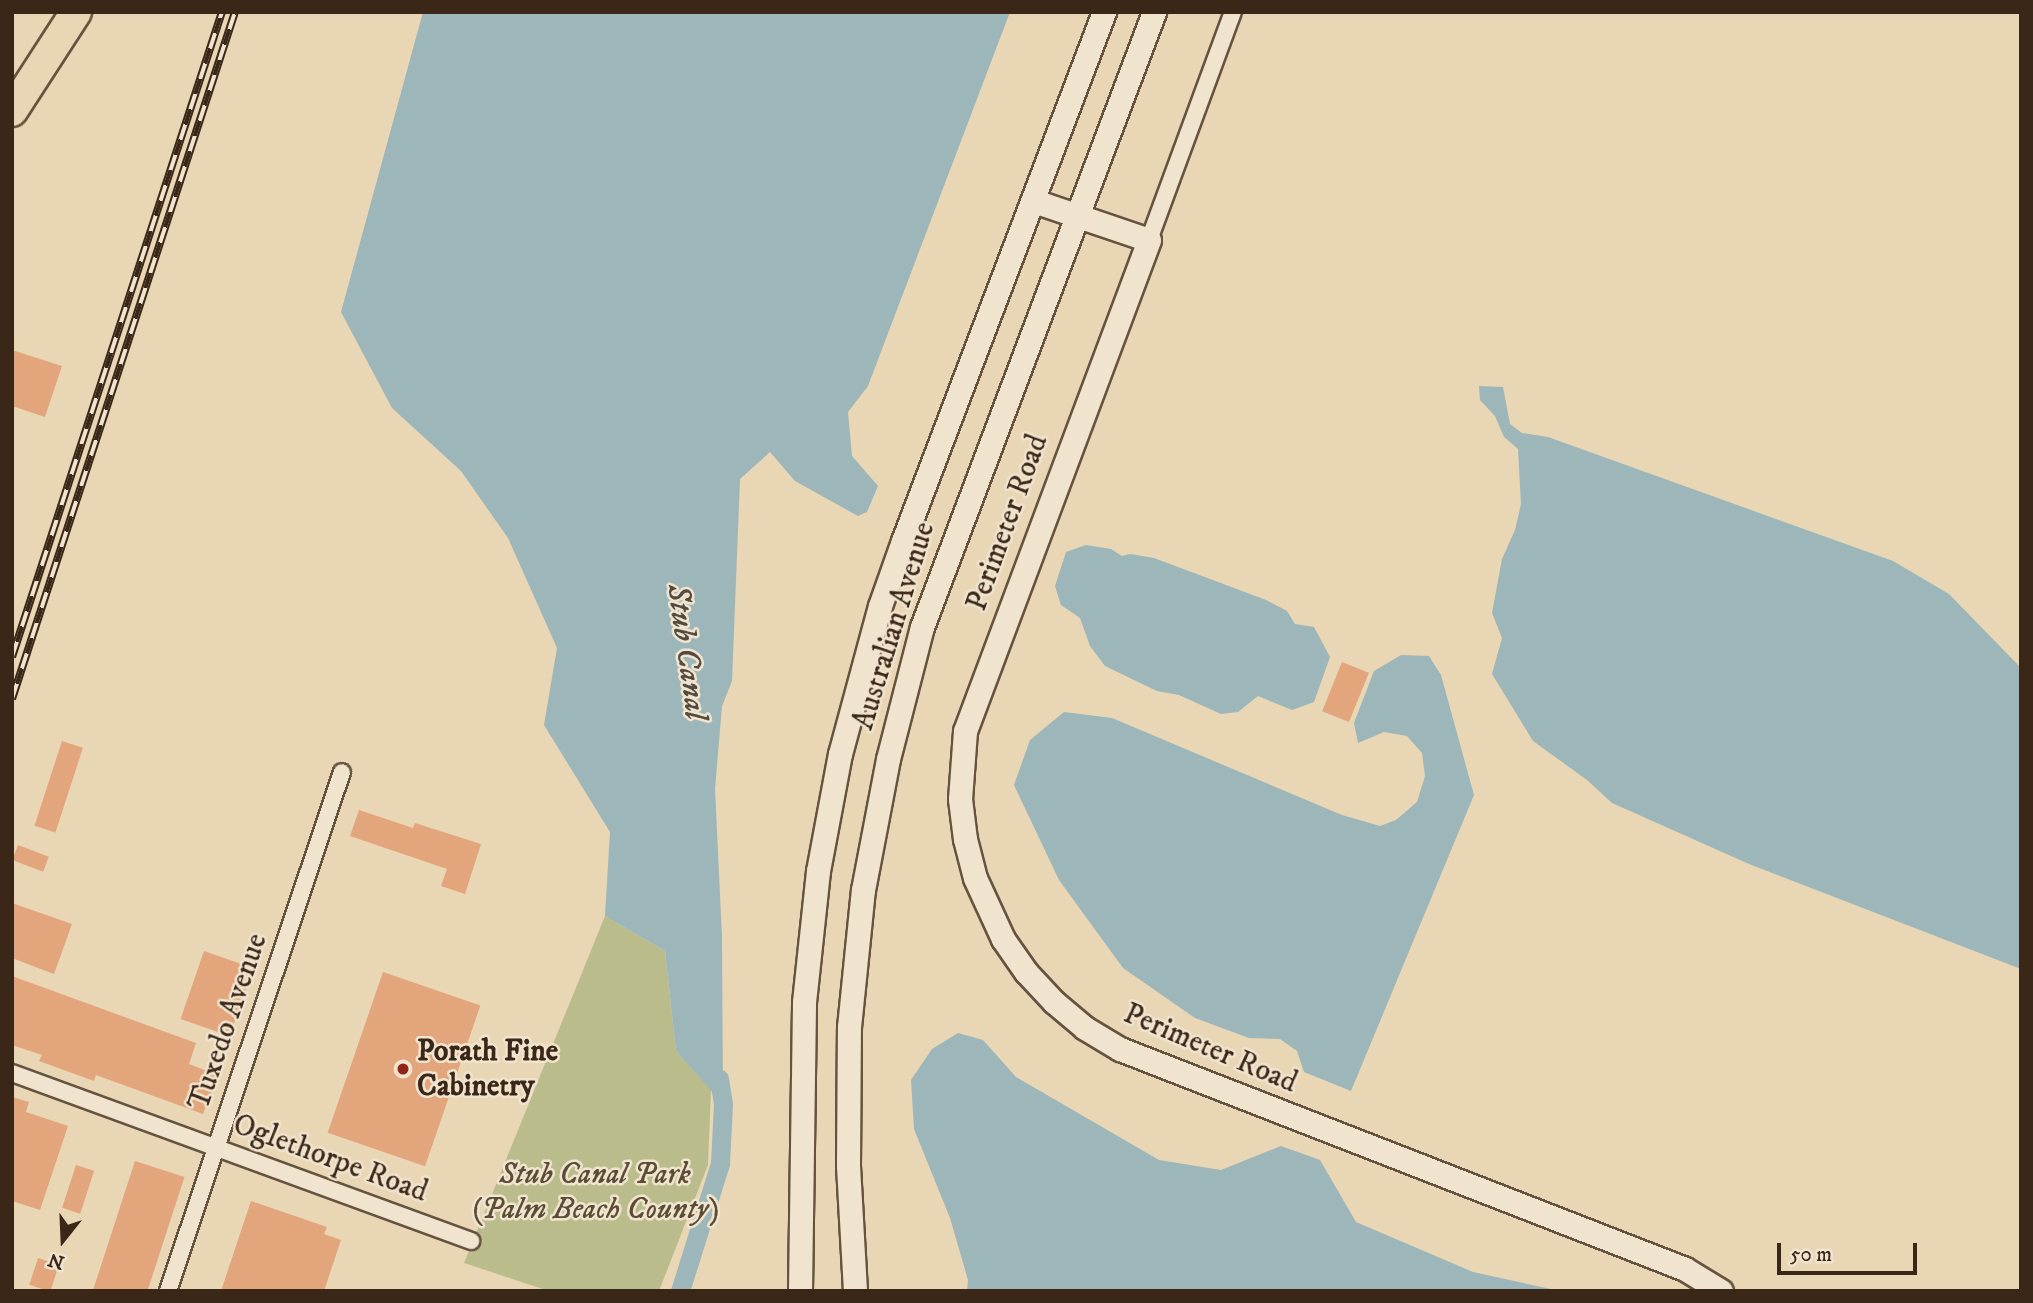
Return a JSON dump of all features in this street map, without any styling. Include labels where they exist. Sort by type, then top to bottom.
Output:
[{"type":"highway","points":[[12,111],[76,12]]},
{"type":"main road","name":"Australian Avenue","points":[[800,1291],[803,1015],[815,898],[829,805],[880,606],[1104,12]]},
{"type":"main road","name":"Australian Avenue","points":[[855,1291],[848,1165],[849,1027],[854,960],[874,824],[904,692],[922,627],[1154,12]]},
{"type":"main road","points":[[1034,201],[1149,240]]},
{"type":"main road","name":"Perimeter Road","points":[[1149,240],[965,731],[960,799],[965,839],[975,878],[1003,939],[1026,972],[1054,1002],[1085,1028],[1120,1049],[1685,1269],[1721,1291]]},
{"type":"street","name":"Perimeter Road","points":[[1149,240],[1233,12]]},
{"type":"street","name":"Tuxedo Avenue","points":[[168,1291],[342,772]]},
{"type":"street","name":"Oglethorpe Road","points":[[12,1073],[471,1241]]},
{"type":"green space","name":"Stub Canal Park (Palm Beach County)","points":[[605,916],[665,951],[676,1051],[711,1090],[708,1165],[659,1291],[549,1291],[464,1263]]},
{"type":"water","points":[[423,12],[1010,12],[868,386],[848,412],[852,456],[878,486],[867,512],[858,516],[795,481],[770,452],[740,479],[732,681],[722,706],[715,789],[722,937],[723,1104],[676,1051],[665,951],[605,916],[610,832],[544,725],[557,648],[508,538],[461,471],[392,408],[341,312]]},
{"type":"water","points":[[1479,386],[1503,387],[1510,424],[1522,433],[1548,437],[1893,561],[1949,594],[2021,668],[2021,969],[1749,864],[1612,803],[1587,780],[1533,741],[1492,674],[1502,638],[1492,613],[1502,559],[1515,530],[1521,504],[1518,449],[1504,437],[1495,416],[1480,400]]},
{"type":"water","points":[[1086,545],[1111,549],[1122,556],[1130,554],[1154,558],[1266,600],[1287,611],[1295,624],[1314,627],[1330,657],[1314,702],[1292,710],[1258,696],[1238,712],[1221,714],[1179,695],[1157,691],[1105,666],[1090,646],[1080,618],[1061,605],[1055,586],[1066,552]]},
{"type":"water","points":[[1401,655],[1429,656],[1441,675],[1474,795],[1351,1091],[1304,1072],[1297,1051],[1280,1039],[1249,1038],[1195,1018],[1123,968],[1059,880],[1014,785],[1030,740],[1064,712],[1112,718],[1342,815],[1380,826],[1396,820],[1417,802],[1425,776],[1422,753],[1407,736],[1384,732],[1358,743],[1354,723],[1374,671]]},
{"type":"water","points":[[958,1033],[983,1040],[1016,1077],[1159,1160],[1221,1170],[1281,1146],[1320,1160],[1356,1222],[1473,1272],[1560,1291],[967,1291],[968,1280],[950,1218],[914,1129],[911,1080],[932,1049]]},
{"type":"building","points":[[12,350],[62,366],[45,417],[12,406]]},
{"type":"building","points":[[1342,662],[1369,673],[1349,722],[1322,711]]},
{"type":"building","points":[[62,741],[83,748],[55,832],[34,826]]},
{"type":"building","points":[[359,810],[413,828],[415,823],[481,844],[465,894],[441,886],[447,869],[350,836]]},
{"type":"building","points":[[18,845],[49,857],[43,872],[12,860]]},
{"type":"building","points":[[12,903],[72,924],[54,974],[12,958]]},
{"type":"building","points":[[204,951],[253,968],[230,1036],[181,1019]]},
{"type":"building","name":"Porath Fine Cabinetry","points":[[383,972],[480,1006],[425,1166],[328,1133]]},
{"type":"building","points":[[12,976],[196,1043],[189,1064],[218,1075],[203,1114],[96,1075],[94,1081],[39,1061],[42,1055],[12,1045]]},
{"type":"building","points":[[12,1097],[29,1102],[26,1112],[68,1126],[40,1210],[12,1201]]},
{"type":"building","points":[[135,1161],[184,1177],[147,1291],[93,1291]]},
{"type":"building","points":[[76,1165],[94,1171],[80,1214],[62,1208]]},
{"type":"building","points":[[251,1201],[327,1227],[324,1234],[341,1240],[324,1291],[221,1291]]},
{"type":"building","points":[[38,1258],[59,1265],[50,1291],[29,1285]]},
{"type":"waterway","name":"Stub Canal","points":[[680,1291],[720,1163],[723,1104],[719,1078]]},
{"type":"railway","points":[[12,657],[222,12]]},
{"type":"railway","points":[[12,699],[235,12]]},
{"type":"place","name":"Porath Fine Cabinetry","points":[[403,1069]]}]
